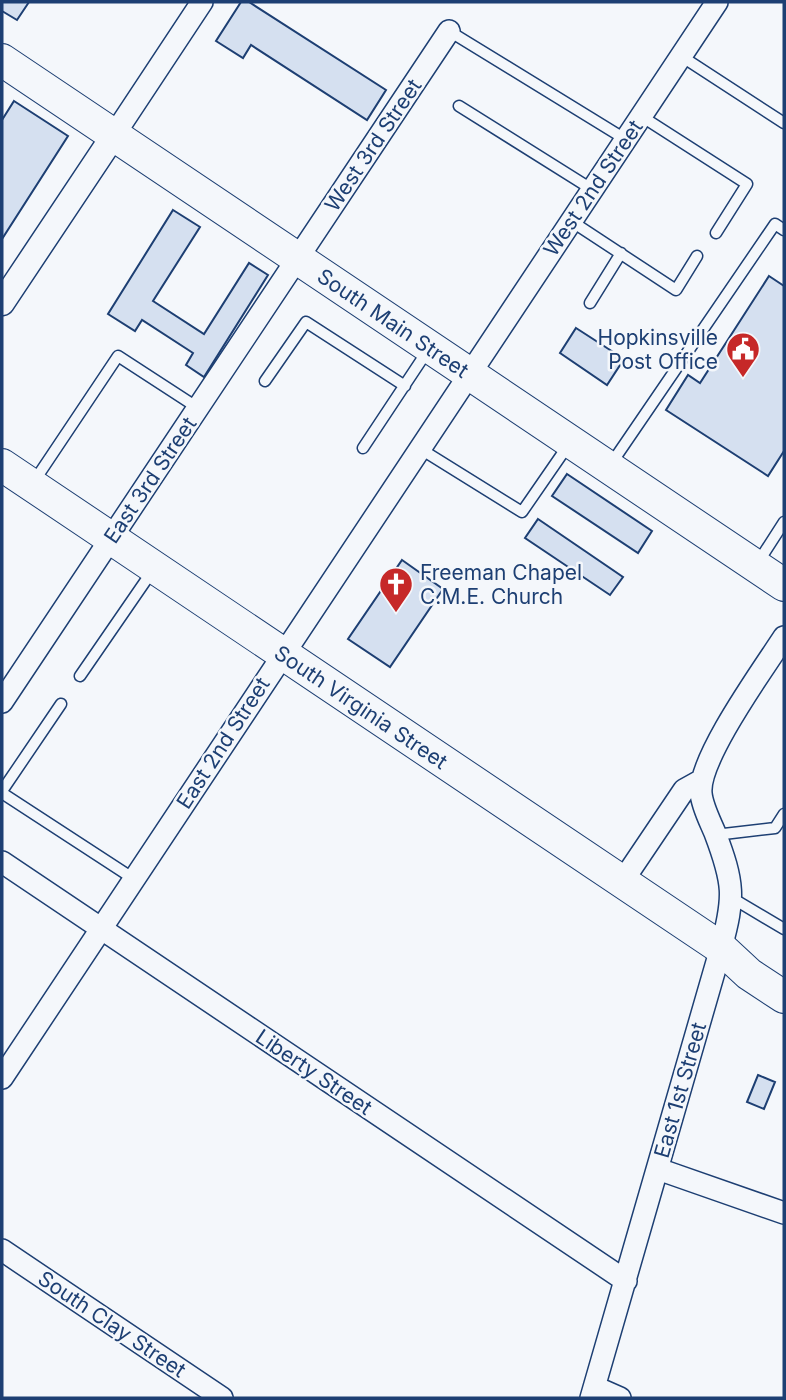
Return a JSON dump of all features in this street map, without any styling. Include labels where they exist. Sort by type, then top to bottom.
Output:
[{"type":"main road","name":"South Main Street","points":[[2,60],[784,586]]},
{"type":"main road","name":"South Virginia Street","points":[[2,465],[721,948],[749,974],[784,997]]},
{"type":"street","points":[[2,303],[202,2]]},
{"type":"street","name":"West 2nd Street","points":[[469,374],[717,2]]},
{"type":"street","name":"West 3rd Street","points":[[298,258],[449,31]]},
{"type":"street","name":"East 3rd Street","points":[[2,702],[298,258]]},
{"type":"street","name":"East 2nd Street","points":[[2,1078],[469,374]]},
{"type":"street","points":[[622,882],[684,790],[702,780],[729,721],[784,637]]},
{"type":"street","name":"East 1st Street","points":[[593,1393],[721,948],[732,898],[731,883],[701,792],[702,780]]},
{"type":"street","name":"Liberty Street","points":[[2,862],[626,1282]]},
{"type":"street","points":[[658,1169],[784,1213]]},
{"type":"street","name":"South Clay Street","points":[[2,1250],[222,1398]]},
{"type":"street","points":[[593,1393],[620,1398]]},
{"type":"lane","points":[[449,31],[625,139]]},
{"type":"lane","points":[[681,56],[784,123]]},
{"type":"lane","points":[[459,106],[593,190]]},
{"type":"lane","points":[[641,116],[747,184],[716,233]]},
{"type":"lane","points":[[571,221],[676,290],[697,256]]},
{"type":"lane","points":[[609,467],[775,224],[784,230]]},
{"type":"lane","points":[[590,303],[621,253]]},
{"type":"lane","points":[[265,381],[306,322],[405,386]]},
{"type":"lane","points":[[363,448],[430,348]]},
{"type":"lane","points":[[32,485],[118,356],[198,408]]},
{"type":"lane","points":[[419,448],[522,512],[571,442]]},
{"type":"lane","points":[[755,566],[784,522]]},
{"type":"lane","points":[[80,676],[154,568]]},
{"type":"lane","points":[[61,704],[2,792],[134,879]]},
{"type":"lane","points":[[715,835],[775,828],[784,814]]},
{"type":"lane","points":[[732,898],[784,929]]},
{"type":"building","points":[[2,2],[29,2],[17,20],[2,11]]},
{"type":"building","points":[[241,2],[249,2],[386,90],[367,120],[251,45],[243,58],[216,41]]},
{"type":"building","points":[[14,101],[68,136],[2,239],[2,120]]},
{"type":"building","points":[[173,210],[200,227],[153,301],[204,334],[249,263],[268,275],[204,377],[186,365],[193,353],[142,320],[135,331],[108,314]]},
{"type":"building","name":"Hopkinsville Post Office","points":[[769,276],[784,286],[784,451],[768,476],[666,410],[688,375],[700,383]]},
{"type":"building","points":[[576,328],[624,359],[607,385],[560,353]]},
{"type":"building","points":[[567,474],[652,531],[638,553],[552,496]]},
{"type":"building","points":[[538,519],[623,577],[610,595],[525,538]]},
{"type":"building","name":"Freeman Chapel C.M.E. Church","points":[[402,560],[443,589],[390,667],[348,639]]},
{"type":"building","points":[[758,1075],[775,1082],[764,1109],[747,1102]]},
{"type":"place","name":"Hopkinsville Post Office","points":[[743,379]]},
{"type":"place","name":"Freeman Chapel C.M.E. Church","points":[[396,614]]}]
